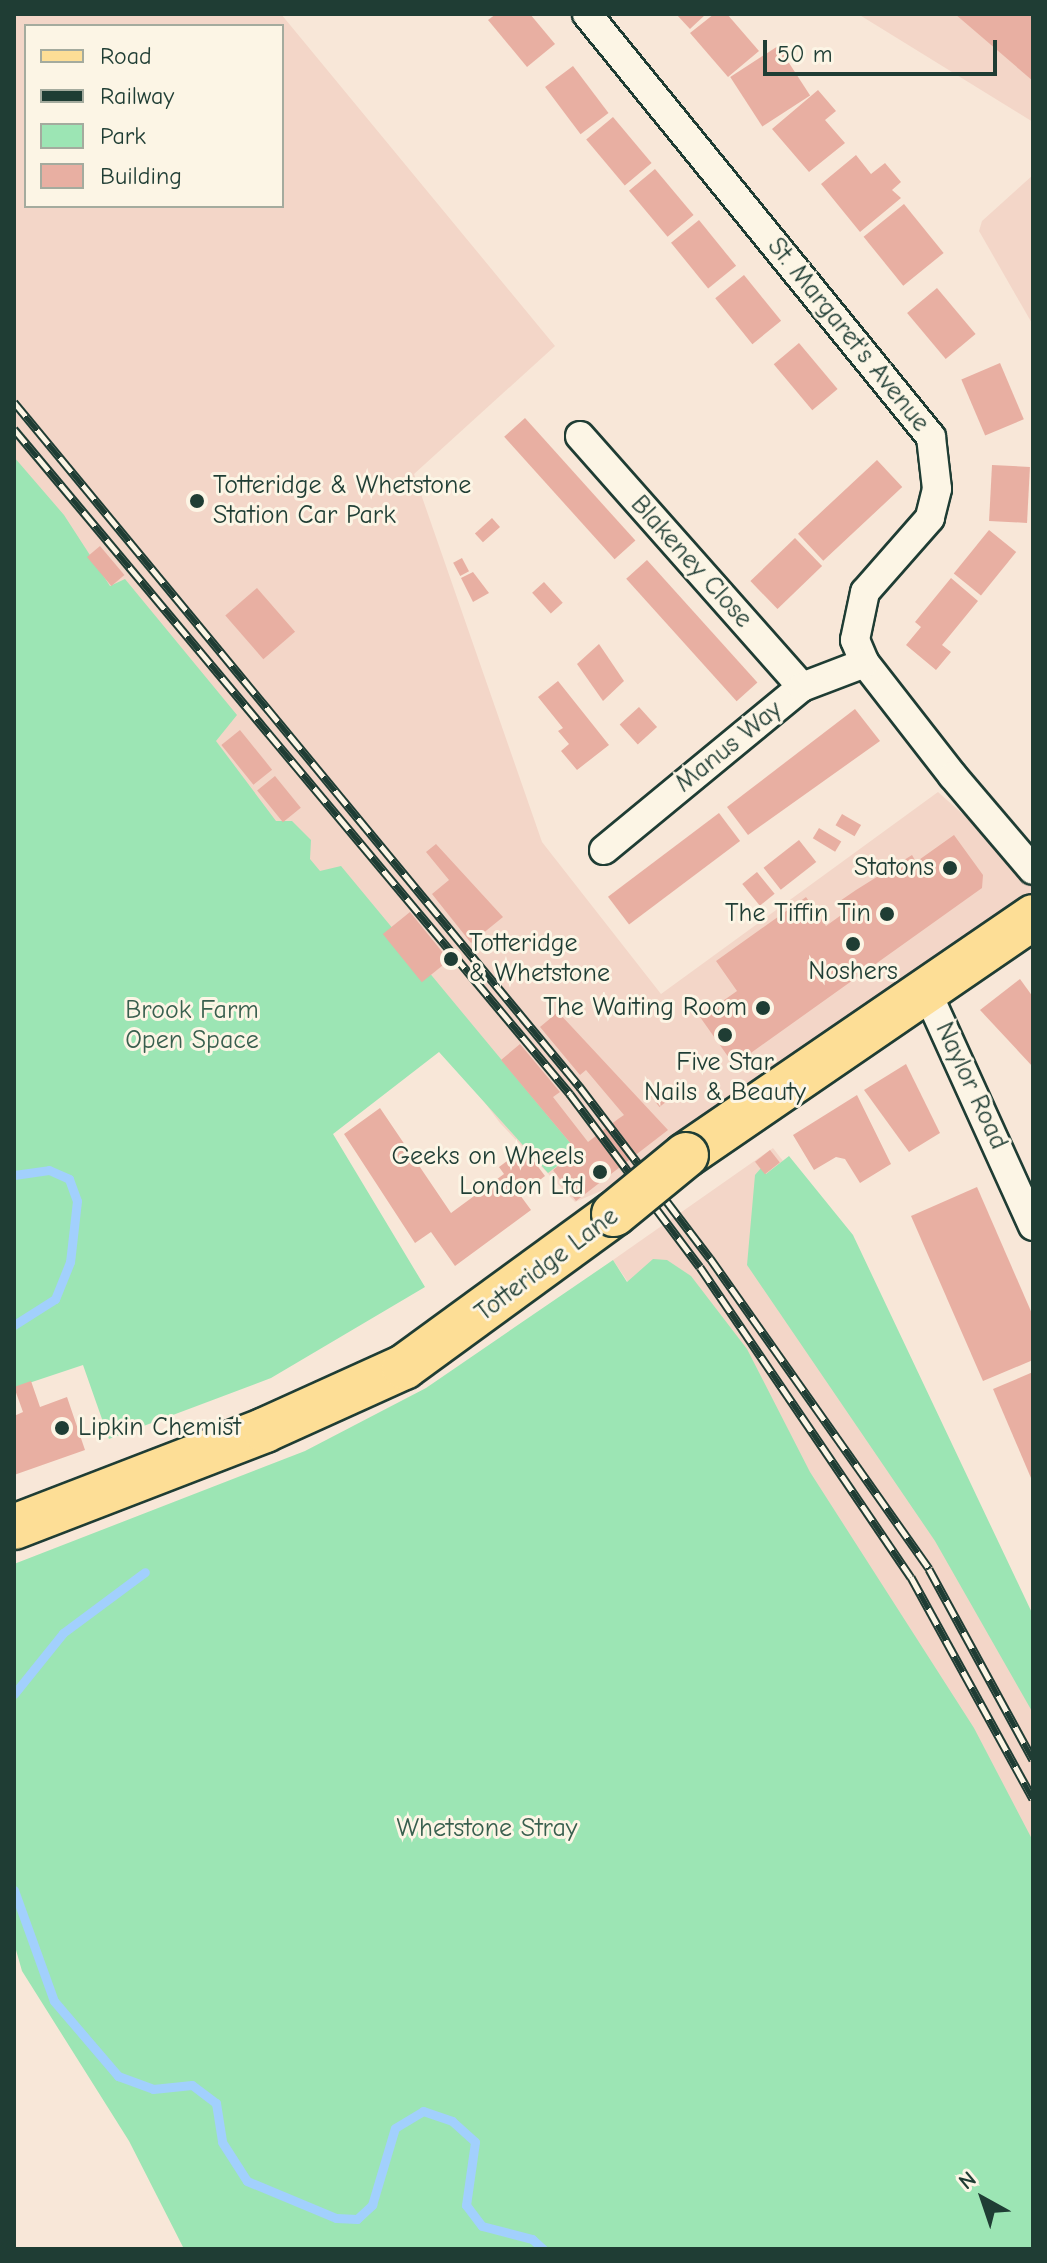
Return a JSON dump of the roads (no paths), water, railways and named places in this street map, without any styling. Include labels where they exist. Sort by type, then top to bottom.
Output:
[{"type":"main road","name":"Totteridge Lane","points":[[14,1527],[265,1430],[404,1367],[614,1214],[686,1155],[1033,917]]},
{"type":"street","name":"St. Margaret's Avenue","points":[[587,14],[931,437],[937,489],[930,518],[865,592],[855,640],[865,663],[1033,870]]},
{"type":"street","name":"Blakeney Close","points":[[580,436],[802,687]]},
{"type":"street","name":"Manus Way","points":[[604,850],[802,687],[865,663]]},
{"type":"street","name":"Naylor Road","points":[[926,990],[1033,1226]]},
{"type":"waterway","points":[[14,1175],[49,1170],[69,1179],[77,1201],[70,1262],[55,1299],[14,1325]]},
{"type":"waterway","points":[[14,1694],[63,1633],[145,1572]]},
{"type":"waterway","points":[[14,1890],[54,2001],[118,2076],[153,2089],[192,2085],[216,2103],[222,2142],[247,2181],[336,2218],[357,2219],[372,2205],[395,2128],[423,2111],[452,2121],[475,2142],[466,2205],[482,2226],[532,2239],[543,2249]]},
{"type":"railway","points":[[14,402],[580,1087],[710,1258],[929,1569],[1033,1760]]},
{"type":"railway","points":[[14,429],[570,1094],[700,1267],[911,1577],[1033,1799]]},
{"type":"place","name":"Totteridge & Whetstone Station Car Park","points":[[197,501]]},
{"type":"place","name":"Statons","points":[[950,868]]},
{"type":"place","name":"The Tiffin Tin","points":[[887,914]]},
{"type":"place","name":"Noshers","points":[[853,944]]},
{"type":"place","name":"Totteridge & Whetstone","points":[[451,959]]},
{"type":"place","name":"The Waiting Room","points":[[763,1008]]},
{"type":"place","name":"Five Star Nails & Beauty","points":[[725,1035]]},
{"type":"place","name":"Geeks on Wheels London Ltd","points":[[600,1172]]},
{"type":"place","name":"Lipkin Chemist","points":[[62,1428]]},
{"type":"park label","name":"Brook Farm Open Space","points":[[192,1026]]},
{"type":"park label","name":"Whetstone Stray","points":[[487,1829]]}]
